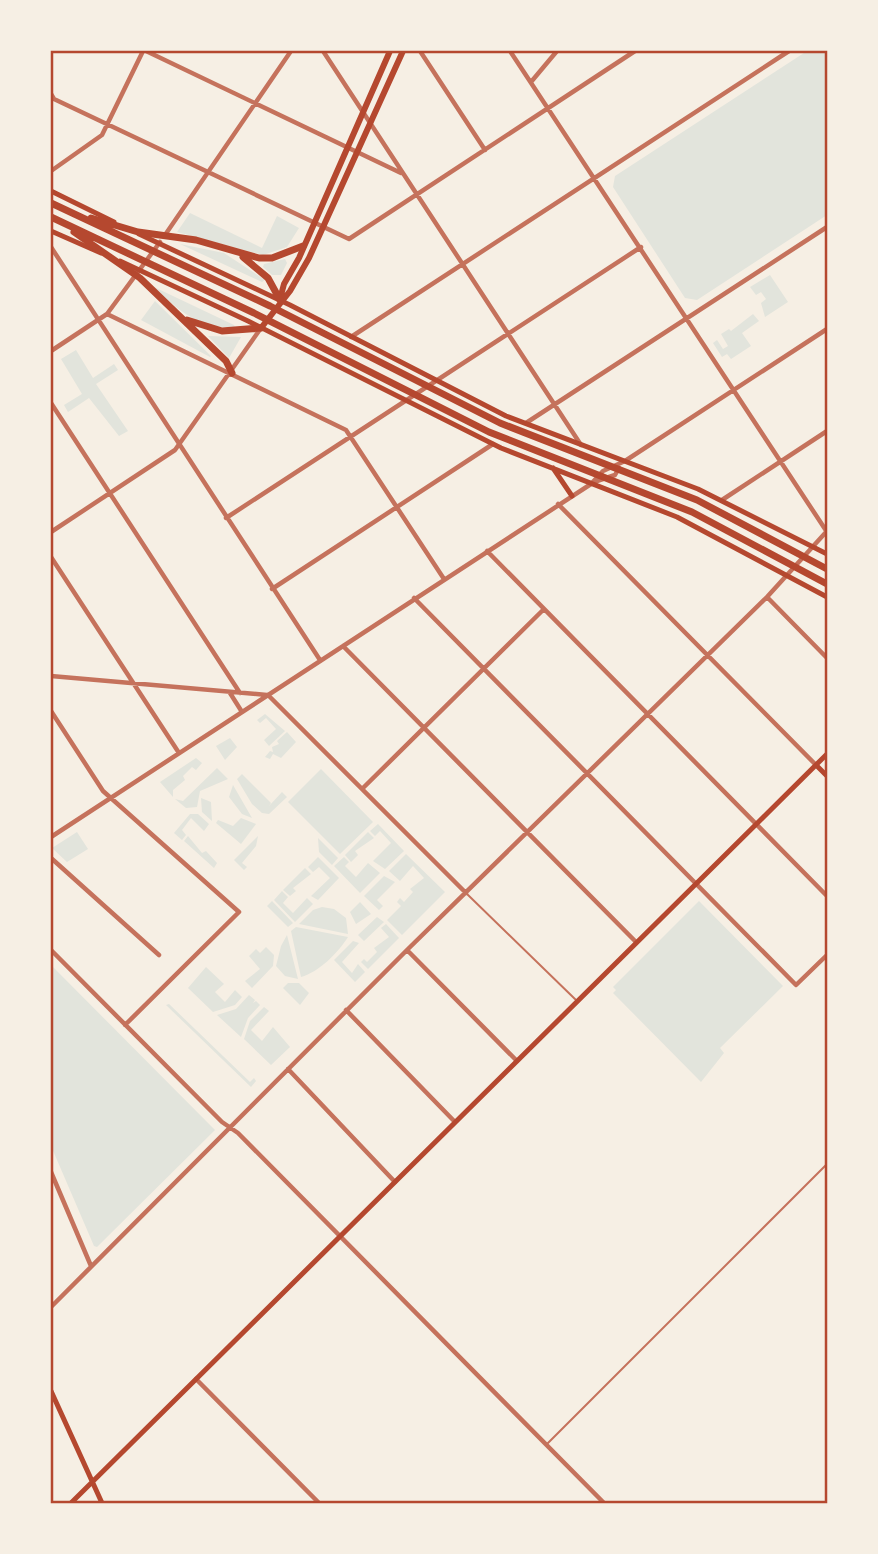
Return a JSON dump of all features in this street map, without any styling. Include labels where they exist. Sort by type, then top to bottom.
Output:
[{"type":"highway","points":[[51,203],[260,302],[500,423],[684,494],[827,568]]},
{"type":"highway","points":[[69,212],[138,232],[206,242],[269,258],[303,246]]},
{"type":"highway","points":[[52,217],[132,273],[226,361],[232,373]]},
{"type":"highway","points":[[52,217],[290,331],[489,432],[692,512],[827,584]]},
{"type":"highway","points":[[234,251],[264,273],[280,300]]},
{"type":"highway","points":[[174,312],[215,330],[242,331],[261,328]]},
{"type":"main road","points":[[280,300],[284,284],[390,51]]},
{"type":"main road","points":[[261,328],[296,282],[403,51]]},
{"type":"main road","points":[[51,191],[280,300],[525,424],[722,500],[827,554]]},
{"type":"main road","points":[[51,231],[140,269],[493,444],[677,517],[827,597]]},
{"type":"main road","points":[[553,468],[572,496]]},
{"type":"main road","points":[[71,1503],[827,754]]},
{"type":"main road","points":[[816,765],[827,776]]},
{"type":"main road","points":[[51,1391],[102,1503]]},
{"type":"street","points":[[51,171],[102,135],[145,51],[403,173]]},
{"type":"street","points":[[51,351],[107,314],[291,51]]},
{"type":"street","points":[[323,51],[582,446]]},
{"type":"street","points":[[420,51],[485,150]]},
{"type":"street","points":[[51,1307],[346,1010],[767,597],[827,531],[596,177],[510,51]]},
{"type":"street","points":[[531,82],[557,51]]},
{"type":"street","points":[[51,94],[54,99],[349,239],[635,51]]},
{"type":"street","points":[[351,337],[789,51]]},
{"type":"street","points":[[525,424],[827,227]]},
{"type":"street","points":[[51,247],[320,660]]},
{"type":"street","points":[[226,518],[641,247]]},
{"type":"street","points":[[107,314],[346,430],[444,579]]},
{"type":"street","points":[[51,532],[179,446],[261,328]]},
{"type":"street","points":[[591,484],[603,471],[625,461],[827,329]]},
{"type":"street","points":[[51,403],[240,693]]},
{"type":"street","points":[[722,500],[827,431]]},
{"type":"street","points":[[272,589],[493,444]]},
{"type":"street","points":[[51,837],[558,504],[591,484],[615,475],[625,461]]},
{"type":"street","points":[[558,504],[816,765]]},
{"type":"street","points":[[487,551],[542,610],[827,896]]},
{"type":"street","points":[[51,557],[179,753]]},
{"type":"street","points":[[767,597],[827,658]]},
{"type":"street","points":[[414,598],[796,985],[827,955]]},
{"type":"street","points":[[362,789],[542,610]]},
{"type":"street","points":[[343,646],[636,942]]},
{"type":"street","points":[[51,676],[268,695],[466,893]]},
{"type":"street","points":[[229,692],[242,712]]},
{"type":"street","points":[[51,711],[110,798],[239,912],[125,1025]]},
{"type":"street","points":[[51,858],[159,955]]},
{"type":"street","points":[[51,950],[340,1236],[604,1503]]},
{"type":"street","points":[[407,950],[517,1061]]},
{"type":"street","points":[[346,1010],[455,1122]]},
{"type":"street","points":[[288,1069],[395,1182]]},
{"type":"street","points":[[51,1172],[90,1266]]},
{"type":"street","points":[[196,1379],[318,1503]]},
{"type":"lane","points":[[466,893],[578,1001]]},
{"type":"lane","points":[[546,1444],[827,1164]]},
{"type":"shaded area","points":[[807,51],[827,51],[827,215],[697,300],[685,298],[613,187],[615,176]]},
{"type":"shaded area","points":[[190,213],[262,248],[277,216],[299,228],[287,247],[263,255],[177,232]]},
{"type":"shaded area","points":[[180,244],[224,253],[265,280],[262,282]]},
{"type":"shaded area","points":[[285,259],[287,263],[281,275],[272,275],[263,267],[264,264]]},
{"type":"shaded area","points":[[770,275],[788,302],[765,317],[761,303],[766,299],[761,292],[756,295],[750,287]]},
{"type":"shaded area","points":[[154,287],[234,325],[235,327],[200,322]]},
{"type":"shaded area","points":[[155,301],[211,356],[210,357],[141,320]]},
{"type":"shaded area","points":[[753,314],[759,321],[742,333],[751,346],[731,359],[727,354],[722,357],[713,343],[717,340],[723,349],[728,346],[721,334],[729,329],[731,331]]},
{"type":"shaded area","points":[[208,336],[241,337],[229,358]]},
{"type":"shaded area","points":[[76,350],[93,378],[114,364],[118,370],[96,384],[128,431],[119,436],[89,398],[68,412],[64,405],[82,394],[61,359]]},
{"type":"shaded area","points":[[265,714],[285,731],[269,746],[264,740],[276,729],[266,718],[260,723],[257,720]]},
{"type":"shaded area","points":[[287,732],[296,742],[281,758],[273,754],[270,759],[265,757],[270,751],[273,752],[272,747],[279,744],[277,741]]},
{"type":"shaded area","points":[[230,738],[237,747],[225,760],[216,746]]},
{"type":"shaded area","points":[[196,758],[202,763],[196,770],[192,767],[183,776],[185,780],[173,790],[173,797],[160,782]]},
{"type":"shaded area","points":[[217,768],[228,779],[200,791],[197,807],[186,808],[175,799],[183,801]]},
{"type":"shaded area","points":[[321,769],[373,822],[340,854],[288,802]]},
{"type":"shaded area","points":[[242,774],[271,803],[269,806],[282,792],[287,797],[269,814],[262,813],[252,804],[237,779]]},
{"type":"shaded area","points":[[233,785],[252,818],[242,814],[229,797]]},
{"type":"shaded area","points":[[201,798],[211,802],[212,821],[202,812]]},
{"type":"shaded area","points":[[190,814],[198,814],[209,824],[204,831],[191,818],[182,830],[186,835],[182,840],[174,833]]},
{"type":"shaded area","points":[[241,818],[256,824],[241,844],[216,823],[218,820],[233,826]]},
{"type":"shaded area","points":[[378,824],[404,851],[385,869],[373,861],[391,843],[380,831],[375,836],[370,831]]},
{"type":"shaded area","points":[[77,832],[88,849],[67,862],[52,848]]},
{"type":"shaded area","points":[[368,832],[374,838],[355,851],[358,855],[351,862],[345,855]]},
{"type":"shaded area","points":[[188,836],[202,853],[206,851],[217,863],[214,868],[184,841]]},
{"type":"shaded area","points":[[258,836],[256,846],[242,863],[247,867],[244,870],[234,860]]},
{"type":"shaded area","points":[[318,838],[338,858],[332,865],[319,852]]},
{"type":"shaded area","points":[[406,854],[445,892],[402,935],[387,920],[401,906],[397,902],[400,898],[404,902],[413,892],[410,889],[424,878],[413,866],[400,881],[389,871]]},
{"type":"shaded area","points":[[318,857],[339,878],[318,900],[311,896],[330,878],[319,867],[313,872],[308,867]]},
{"type":"shaded area","points":[[344,857],[349,862],[345,866],[356,877],[368,863],[380,873],[360,893],[334,866]]},
{"type":"shaded area","points":[[305,868],[311,874],[293,888],[296,891],[290,896],[283,890]]},
{"type":"shaded area","points":[[384,876],[395,882],[377,900],[383,906],[379,910],[364,896]]},
{"type":"shaded area","points":[[282,891],[288,897],[283,903],[293,913],[307,898],[313,904],[295,922],[274,900]]},
{"type":"shaded area","points":[[272,901],[293,923],[288,927],[267,906]]},
{"type":"shaded area","points":[[699,901],[783,986],[720,1048],[724,1053],[701,1082],[613,993],[616,990],[613,987]]},
{"type":"shaded area","points":[[360,902],[371,914],[356,924],[350,912]]},
{"type":"shaded area","points":[[322,907],[334,909],[346,918],[348,934],[299,924],[313,910]]},
{"type":"shaded area","points":[[377,917],[384,922],[364,941],[358,935]]},
{"type":"shaded area","points":[[386,924],[399,938],[368,969],[361,962],[364,959],[367,962],[377,952],[374,948],[389,937],[381,928]]},
{"type":"shaded area","points":[[296,927],[348,937],[328,961],[301,977],[291,931]]},
{"type":"shaded area","points":[[287,935],[298,979],[285,976],[276,966]]},
{"type":"shaded area","points":[[353,941],[359,943],[342,962],[352,973],[358,964],[365,972],[355,982],[334,960]]},
{"type":"shaded area","points":[[266,947],[274,955],[273,966],[252,988],[245,981],[260,969],[249,956],[256,949],[260,953]]},
{"type":"shaded area","points":[[51,965],[215,1130],[97,1247],[94,1246],[51,1146]]},
{"type":"shaded area","points":[[206,967],[224,984],[215,992],[225,1002],[235,990],[242,997],[235,1005],[213,1012],[188,988]]},
{"type":"shaded area","points":[[288,983],[299,983],[309,993],[300,1005],[283,988]]},
{"type":"shaded area","points":[[249,995],[255,1000],[253,1003],[256,1001],[260,1005],[248,1018],[241,1037],[217,1015],[236,1009]]},
{"type":"shaded area","points":[[169,1004],[250,1082],[254,1078],[256,1081],[251,1087],[166,1005]]},
{"type":"shaded area","points":[[264,1007],[269,1011],[251,1030],[262,1041],[273,1027],[290,1047],[271,1065],[244,1039],[250,1021]]}]
